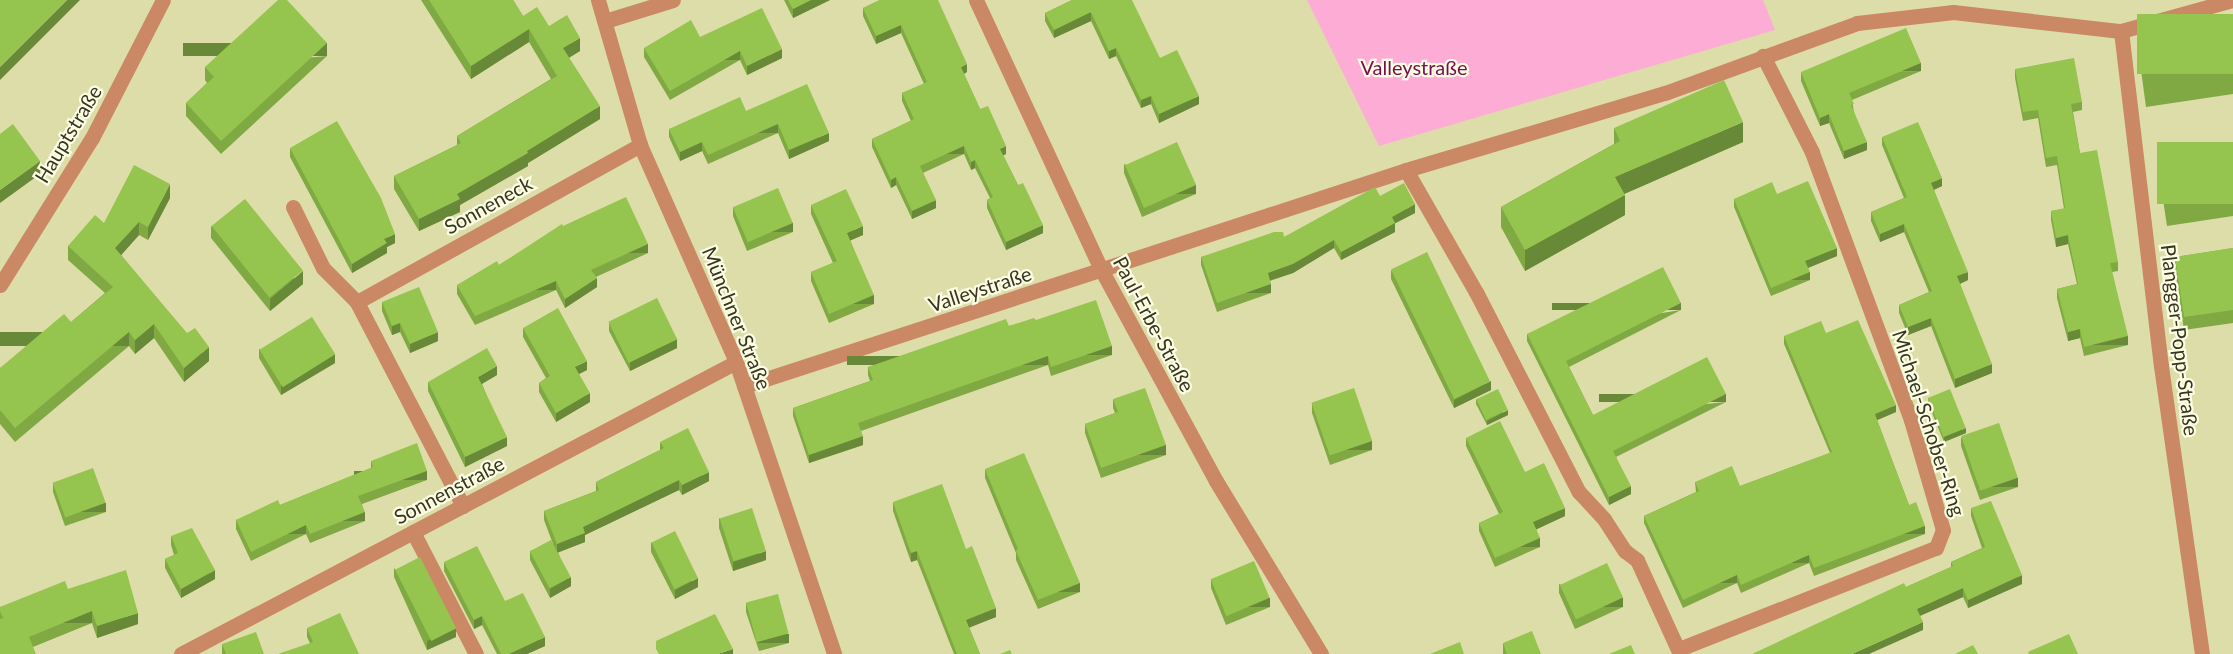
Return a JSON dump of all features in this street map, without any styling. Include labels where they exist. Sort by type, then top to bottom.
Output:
[{"type":"street","name":"Hauptstraße","points":[[0,285],[102,121],[163,0]]},
{"type":"street","name":"Münchner Straße","points":[[598,0],[640,145],[736,362],[834,654]]},
{"type":"street","points":[[605,21],[673,0]]},
{"type":"street","name":"Paul-Erbe-Straße","points":[[975,0],[1102,271],[1216,481],[1321,654]]},
{"type":"street","name":"Valleystraße","points":[[744,386],[1406,170],[1595,116],[1857,23],[1953,12],[2121,31],[2233,0]]},
{"type":"street","name":"Plangger-Popp-Straße","points":[[2121,31],[2160,355],[2202,654]]},
{"type":"street","name":"Michael-Schober-Ring","points":[[1406,170],[1476,292],[1580,492],[1604,519],[1625,551],[1637,560],[1679,652],[1936,548],[1943,530],[1911,420],[1812,152],[1763,56]]},
{"type":"street","name":"Sonneneck","points":[[357,302],[640,145]]},
{"type":"street","points":[[293,207],[323,268],[357,302],[463,506]]},
{"type":"street","name":"Sonnenstraße","points":[[181,654],[736,362]]},
{"type":"street","points":[[414,532],[476,654]]},
{"type":"green space","name":"Valleystraße","points":[[1307,0],[1763,0],[1775,30],[1379,146]]},
{"type":"building","points":[[0,0],[67,0],[0,67]]},
{"type":"building","points":[[278,0],[287,0],[327,43],[221,141],[186,103],[214,77],[205,67]]},
{"type":"building","points":[[429,0],[513,0],[523,16],[537,7],[549,26],[567,15],[580,38],[563,48],[600,106],[527,151],[528,153],[457,194],[460,199],[419,219],[394,176],[461,143],[457,136],[557,76],[529,29],[471,66]]},
{"type":"building","points":[[788,0],[811,0],[793,9]]},
{"type":"building","points":[[880,0],[938,0],[967,64],[961,67],[980,109],[988,106],[1006,146],[1000,149],[1018,185],[1023,183],[1043,225],[1006,242],[987,200],[993,197],[975,160],[971,162],[964,146],[920,166],[936,200],[912,211],[896,177],[891,180],[872,139],[914,119],[902,93],[927,82],[901,25],[876,36],[863,8]]},
{"type":"building","points":[[1072,0],[1132,0],[1160,58],[1177,50],[1199,96],[1159,114],[1151,96],[1141,100],[1116,48],[1109,51],[1091,12],[1054,30],[1045,13]]},
{"type":"building","points":[[762,8],[782,49],[747,66],[740,51],[670,91],[644,48],[691,20],[700,37]]},
{"type":"building","points":[[2137,14],[2233,14],[2233,74],[2137,74]]},
{"type":"building","points":[[1906,28],[1921,63],[1849,93],[1854,104],[1851,105],[1867,142],[1844,151],[1829,114],[1820,118],[1801,72]]},
{"type":"building","points":[[2074,58],[2082,102],[2071,104],[2080,153],[2097,150],[2118,262],[2110,263],[2128,336],[2084,347],[2080,329],[2068,332],[2057,289],[2078,284],[2068,235],[2056,238],[2051,211],[2065,208],[2057,156],[2046,158],[2038,110],[2023,112],[2015,69]]},
{"type":"building","points":[[1724,80],[1743,122],[1615,177],[1625,195],[1525,250],[1501,207],[1620,141],[1614,128]]},
{"type":"building","points":[[807,84],[829,133],[789,150],[778,124],[708,155],[702,142],[680,152],[669,129],[740,97],[746,111]]},
{"type":"building","points":[[337,121],[381,198],[395,234],[384,239],[387,243],[352,264],[290,148]]},
{"type":"building","points":[[1918,122],[1942,178],[1931,183],[1968,272],[1957,276],[1992,364],[1955,379],[1931,318],[1908,327],[1899,305],[1932,291],[1904,224],[1880,234],[1871,212],[1907,197],[1882,137]]},
{"type":"building","points":[[13,124],[40,161],[0,190],[0,134]]},
{"type":"building","points":[[1177,142],[1196,185],[1144,208],[1125,165]]},
{"type":"building","points":[[2157,142],[2233,142],[2233,204],[2157,204]]},
{"type":"building","points":[[134,165],[170,184],[148,227],[139,222],[115,248],[187,333],[195,328],[209,347],[184,368],[154,324],[135,340],[129,332],[15,428],[0,410],[0,368],[64,314],[71,322],[113,287],[68,246],[95,215],[104,223]]},
{"type":"building","points":[[1808,181],[1837,248],[1805,261],[1810,272],[1771,288],[1734,199],[1772,182],[1777,194]]},
{"type":"building","points":[[1404,183],[1415,204],[1392,217],[1395,223],[1341,252],[1334,240],[1293,264],[1268,273],[1271,284],[1217,303],[1201,257],[1274,232],[1283,232],[1284,237],[1375,187],[1380,196]]},
{"type":"building","points":[[778,188],[793,223],[748,242],[733,207]]},
{"type":"building","points":[[846,189],[863,226],[847,233],[874,295],[829,314],[811,272],[837,261],[811,205]]},
{"type":"building","points":[[626,197],[648,244],[591,270],[597,278],[565,299],[556,281],[475,316],[457,285],[497,261],[499,265],[562,224],[563,226]]},
{"type":"building","points":[[245,199],[303,270],[269,298],[212,226]]},
{"type":"building","points":[[2233,248],[2233,310],[2184,317],[2175,257]]},
{"type":"building","points":[[1427,252],[1490,381],[1454,399],[1391,270]]},
{"type":"building","points":[[1663,267],[1681,303],[1566,361],[1593,415],[1707,357],[1726,394],[1613,451],[1631,486],[1609,497],[1527,334]]},
{"type":"building","points":[[419,287],[438,332],[410,344],[400,323],[392,326],[382,302]]},
{"type":"building","points":[[657,298],[677,339],[629,363],[608,322]]},
{"type":"building","points":[[1096,300],[1112,346],[1051,367],[1048,356],[858,423],[863,436],[809,455],[793,408],[873,380],[868,367],[1006,319],[1009,326],[1034,318],[1036,320]]},
{"type":"building","points":[[558,308],[587,361],[575,367],[590,393],[556,413],[539,383],[550,376],[523,328]]},
{"type":"building","points":[[312,317],[335,354],[283,387],[259,350]]},
{"type":"building","points":[[1858,320],[1896,405],[1875,414],[1909,505],[1916,502],[1925,526],[1814,568],[1809,555],[1741,585],[1737,575],[1683,600],[1644,516],[1699,491],[1695,482],[1732,466],[1740,486],[1832,452],[1784,336],[1821,321],[1826,333]]},
{"type":"building","points":[[487,348],[497,366],[478,377],[507,437],[465,457],[428,382]]},
{"type":"building","points":[[1145,388],[1166,445],[1101,468],[1085,424],[1118,412],[1113,399]]},
{"type":"building","points":[[1354,388],[1372,441],[1330,456],[1311,403]]},
{"type":"building","points":[[1498,389],[1508,410],[1486,420],[1476,399]]},
{"type":"building","points":[[1950,389],[1966,428],[1943,437],[1928,398]]},
{"type":"building","points":[[1500,421],[1525,472],[1544,463],[1565,508],[1533,522],[1540,538],[1495,558],[1479,523],[1503,512],[1466,438]]},
{"type":"building","points":[[1999,423],[2018,478],[1980,491],[1961,436]]},
{"type":"building","points":[[688,428],[709,472],[682,485],[679,480],[583,527],[585,533],[557,544],[544,511],[599,490],[596,482],[664,448],[660,442]]},
{"type":"building","points":[[417,443],[427,471],[358,496],[365,512],[310,534],[306,525],[251,552],[236,520],[278,500],[280,505],[373,467],[371,461]]},
{"type":"building","points":[[1024,453],[1080,583],[1038,600],[1016,551],[1018,549],[985,469]]},
{"type":"building","points":[[93,468],[106,503],[65,517],[53,483]]},
{"type":"building","points":[[942,484],[966,549],[972,546],[996,608],[966,620],[980,654],[957,654],[917,551],[911,553],[893,502]]},
{"type":"building","points":[[1991,501],[2022,575],[1968,600],[1963,588],[1917,609],[1923,622],[1852,654],[1752,654],[1904,583],[1906,587],[1953,566],[1951,562],[1985,547],[1971,508]]},
{"type":"building","points":[[752,508],[766,551],[734,561],[720,519]]},
{"type":"building","points":[[192,528],[215,570],[181,589],[165,559],[178,553],[171,536]]},
{"type":"building","points":[[675,531],[698,578],[674,589],[652,542]]},
{"type":"building","points":[[551,540],[571,577],[550,588],[530,551]]},
{"type":"building","points":[[477,546],[505,601],[523,593],[545,637],[509,654],[501,654],[482,616],[474,620],[444,562]]},
{"type":"building","points":[[420,557],[456,628],[431,641],[395,570]]},
{"type":"building","points":[[1254,561],[1270,598],[1226,616],[1211,579]]},
{"type":"building","points":[[1607,563],[1623,597],[1576,619],[1560,585]]},
{"type":"building","points":[[126,570],[138,613],[97,626],[92,611],[29,637],[36,654],[0,654],[0,619],[3,618],[0,607],[65,581],[68,589]]},
{"type":"building","points":[[778,594],[789,634],[757,642],[746,603]]},
{"type":"building","points":[[340,613],[359,654],[278,654],[313,642],[307,628]]},
{"type":"building","points":[[715,614],[733,649],[718,654],[659,654],[656,641]]},
{"type":"building","points":[[1532,631],[1541,654],[1507,654],[1503,643]]},
{"type":"building","points":[[256,632],[264,654],[226,654],[222,644]]},
{"type":"building","points":[[2069,634],[2078,654],[2029,654],[2028,652]]},
{"type":"building","points":[[1460,642],[1464,654],[1430,654]]},
{"type":"building","points":[[1631,645],[1635,654],[1609,654]]},
{"type":"building","points":[[1973,645],[1978,654],[1955,654]]},
{"type":"building","points":[[1010,650],[1012,654],[1000,654]]}]
